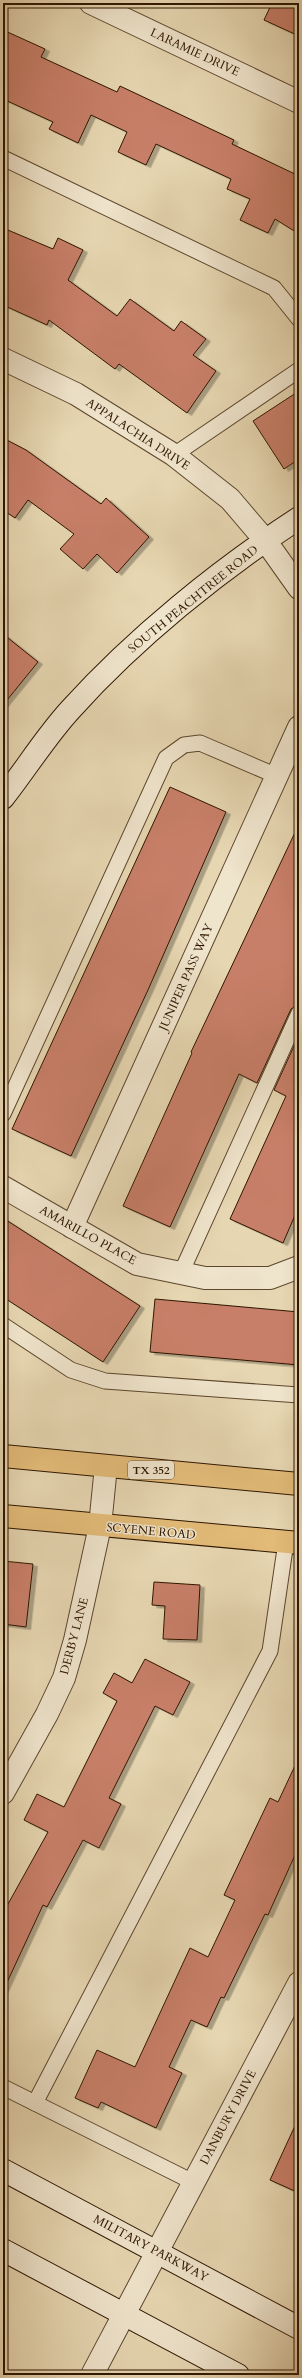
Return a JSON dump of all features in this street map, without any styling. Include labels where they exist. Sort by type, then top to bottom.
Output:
[{"type":"main road","name":"TX 352","points":[[3,1456],[299,1484]]},
{"type":"main road","name":"SCYENE ROAD","points":[[3,1516],[293,1543]]},
{"type":"street","name":"LARAMIE DRIVE","points":[[91,3],[299,102]]},
{"type":"street","name":"APPALACHIA DRIVE","points":[[3,359],[76,394],[174,455],[230,500],[265,540],[299,588]]},
{"type":"street","name":"SOUTH PEACHTREE ROAD","points":[[4,794],[70,709],[141,638],[265,540],[299,518]]},
{"type":"street","name":"JUNIPER PASS WAY","points":[[72,1227],[299,727]]},
{"type":"street","name":"AMARILLO PLACE","points":[[3,1187],[137,1264],[206,1278],[270,1278],[298,1268]]},
{"type":"street","name":"DERBY LANE","points":[[3,1793],[47,1714],[64,1678],[76,1640],[100,1526],[106,1466]]},
{"type":"street","name":"DANBURY DRIVE","points":[[92,2375],[299,1983]]},
{"type":"street","name":"MILITARY PARKWAY","points":[[3,2170],[158,2251],[299,2328]]},
{"type":"street","points":[[3,2250],[238,2375]]},
{"type":"lane","points":[[3,158],[274,288],[299,319]]},
{"type":"lane","points":[[174,455],[299,370]]},
{"type":"lane","points":[[3,1114],[166,758],[184,745],[200,743],[277,776]]},
{"type":"lane","points":[[181,1273],[299,1013]]},
{"type":"lane","points":[[3,1324],[71,1370],[105,1381],[299,1395]]},
{"type":"lane","points":[[35,2103],[270,1651],[293,1543]]},
{"type":"lane","points":[[3,2087],[194,2182]]},
{"type":"building","points":[[272,3],[299,3],[299,36],[264,20]]},
{"type":"building","points":[[3,30],[45,49],[41,57],[117,92],[120,86],[234,140],[232,144],[299,176],[299,234],[275,219],[268,233],[240,220],[250,199],[227,189],[231,179],[156,144],[146,165],[118,152],[127,132],[91,115],[78,143],[49,129],[53,122],[3,99]]},
{"type":"building","points":[[3,228],[53,249],[58,238],[83,250],[68,280],[117,316],[130,299],[174,331],[181,321],[206,339],[193,355],[216,371],[187,413],[119,364],[115,369],[49,320],[47,325],[3,305]]},
{"type":"building","points":[[299,391],[299,459],[284,469],[253,421]]},
{"type":"building","points":[[3,438],[26,450],[101,504],[106,498],[149,537],[117,573],[97,554],[83,569],[60,549],[74,534],[28,500],[15,518],[3,510]]},
{"type":"building","points":[[3,634],[38,662],[3,705]]},
{"type":"building","points":[[170,787],[226,812],[148,990],[71,1156],[12,1129]]},
{"type":"building","points":[[299,824],[299,1004],[291,1009],[257,1083],[239,1074],[170,1227],[123,1206],[192,1053],[191,1052]]},
{"type":"building","points":[[299,1035],[299,1206],[283,1243],[230,1219],[286,1096],[274,1090]]},
{"type":"building","points":[[3,1218],[140,1306],[103,1362],[3,1297]]},
{"type":"building","points":[[155,1299],[299,1312],[299,1365],[150,1352]]},
{"type":"building","points":[[3,1561],[33,1564],[26,1627],[3,1624]]},
{"type":"building","points":[[154,1582],[200,1585],[197,1640],[163,1639],[165,1606],[152,1605]]},
{"type":"building","points":[[145,1659],[190,1682],[173,1715],[155,1706],[109,1798],[121,1804],[99,1848],[83,1840],[47,1907],[43,1905],[3,1991],[3,1913],[48,1832],[24,1820],[37,1794],[64,1807],[117,1701],[103,1693],[114,1673],[132,1683]]},
{"type":"building","points":[[299,1757],[299,1846],[268,1915],[265,1914],[224,1998],[221,1997],[207,2027],[191,2020],[169,2067],[182,2073],[156,2128],[101,2102],[98,2108],[75,2098],[97,2050],[135,2067],[190,1948],[208,1957],[235,1900],[224,1895],[270,1798],[278,1802]]},
{"type":"building","points":[[299,2117],[299,2193],[270,2180]]}]
